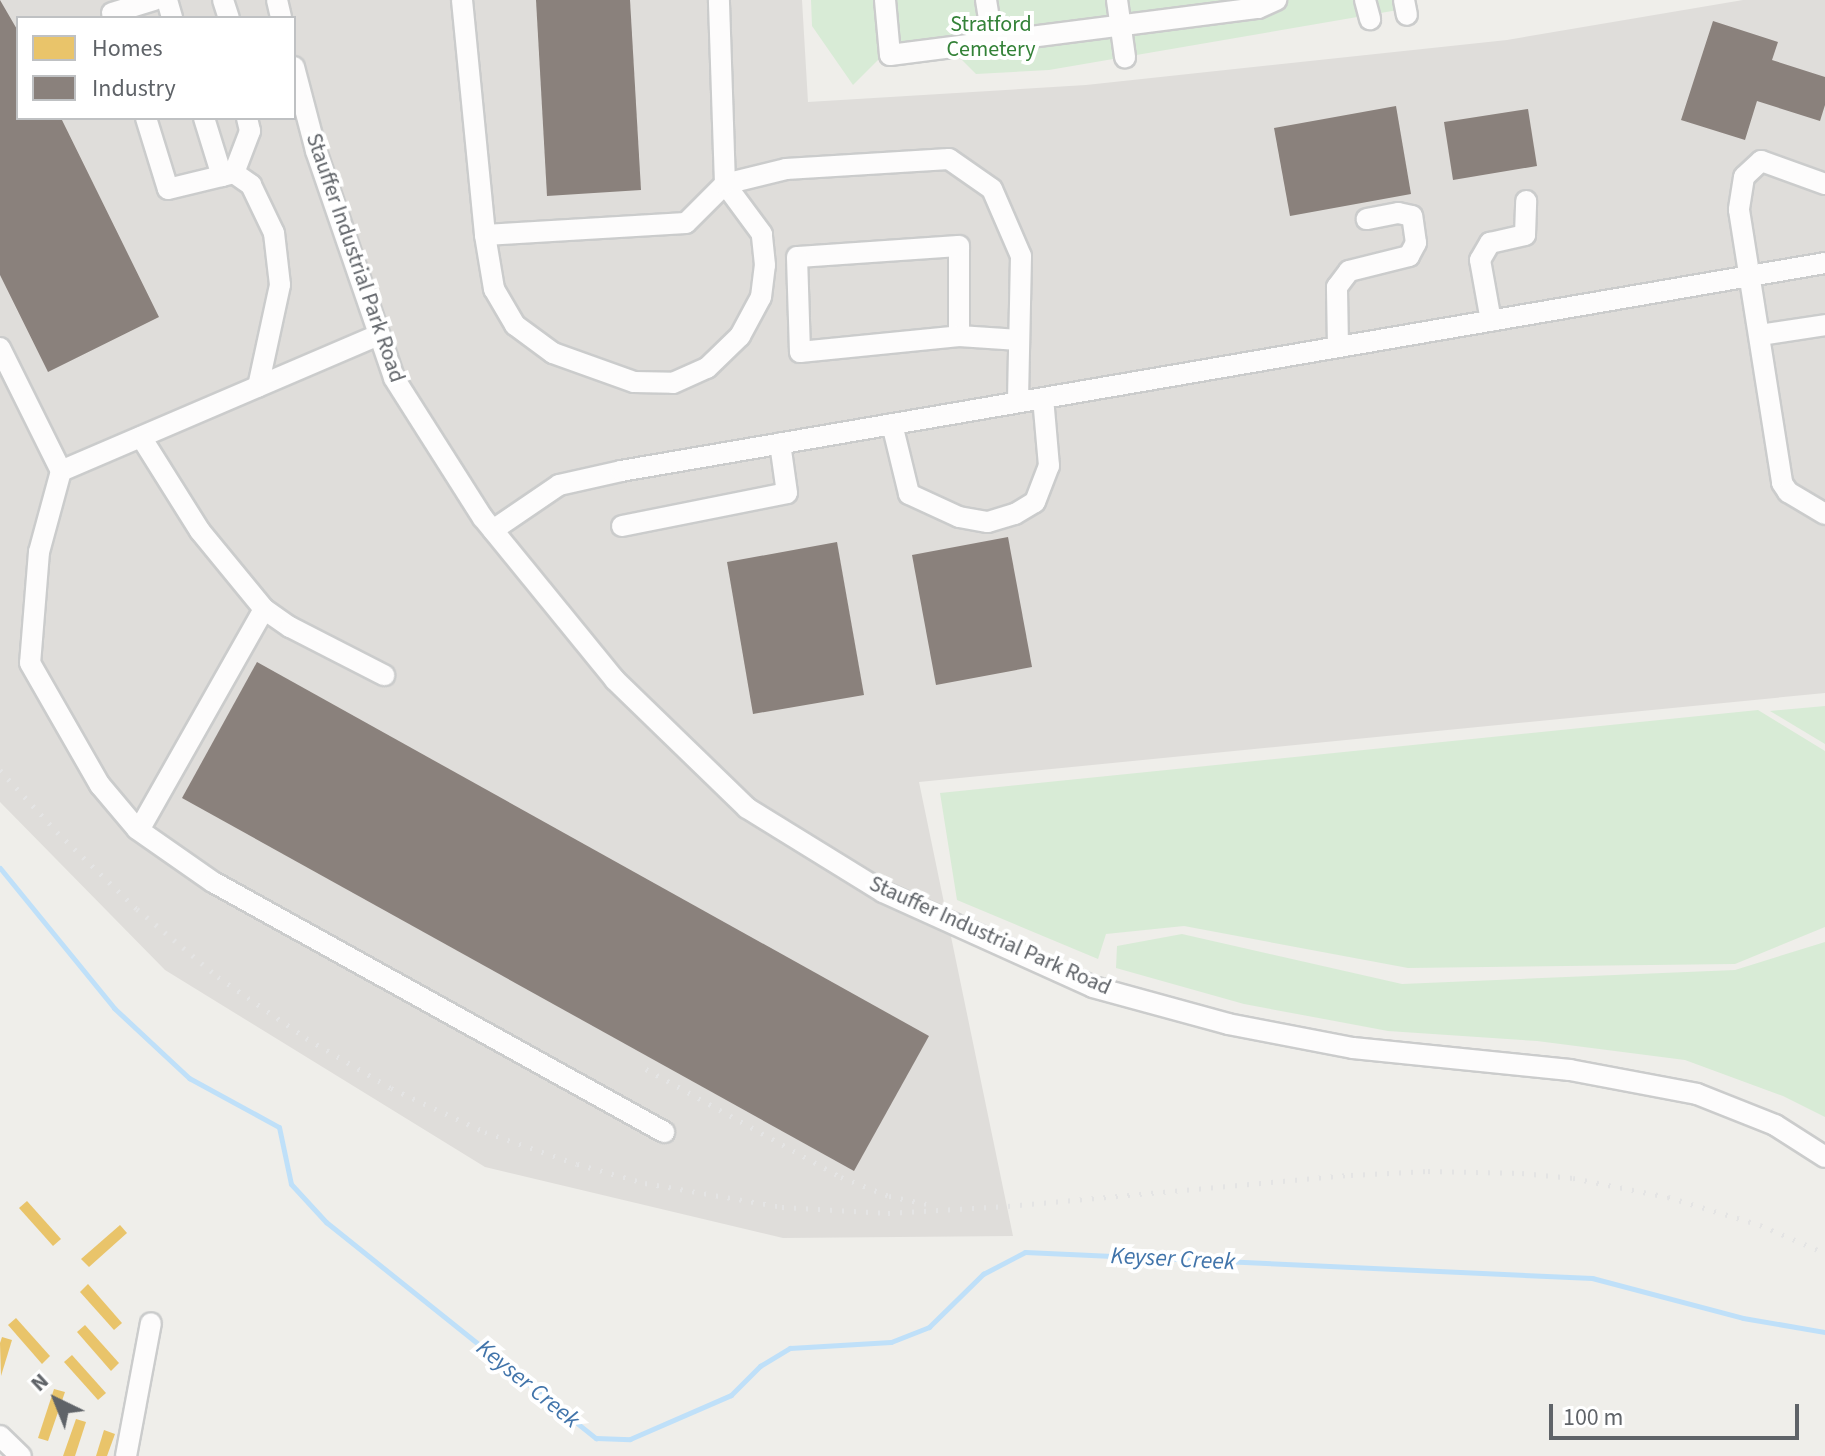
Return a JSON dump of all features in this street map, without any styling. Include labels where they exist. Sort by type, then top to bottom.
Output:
[{"type":"street","points":[[112,10],[154,0]]},
{"type":"street","points":[[462,0],[485,235],[494,289],[515,325],[553,353],[634,382],[673,383],[707,368],[740,336],[761,297],[765,265],[762,234],[725,184],[719,0]]},
{"type":"street","points":[[885,0],[890,55],[1258,8],[1276,0]]},
{"type":"street","points":[[986,0],[989,20],[1000,34],[1015,38]]},
{"type":"street","points":[[1117,0],[1125,57]]},
{"type":"street","name":"Stauffer Industrial Park Road","points":[[296,75],[316,151],[394,378],[493,530],[615,680],[747,808],[883,892],[1093,987],[1228,1024],[1353,1048],[1570,1070],[1697,1094],[1775,1125],[1825,1157]]},
{"type":"street","points":[[147,120],[168,189],[228,174],[251,185],[274,233],[280,285],[275,322],[258,387]]},
{"type":"street","points":[[205,120],[228,174]]},
{"type":"street","points":[[228,174],[250,131],[247,120]]},
{"type":"street","points":[[485,235],[686,223],[725,184],[786,169],[949,159],[992,189],[1021,256],[1018,402]]},
{"type":"street","points":[[1825,184],[1761,161],[1744,177],[1739,210],[1782,483],[1788,492],[1825,514]]},
{"type":"street","points":[[1491,321],[1480,260],[1490,243],[1525,235],[1526,201]]},
{"type":"street","points":[[1338,347],[1337,287],[1349,271],[1409,256],[1416,243],[1412,216],[1398,213],[1367,219]]},
{"type":"street","points":[[959,336],[959,246],[797,257],[800,352],[959,336],[1019,340]]},
{"type":"street","points":[[493,530],[559,485],[780,443],[1825,263]]},
{"type":"street","points":[[1760,335],[1825,325]]},
{"type":"street","points":[[61,471],[379,335]]},
{"type":"street","points":[[0,348],[61,471],[39,552],[30,663],[100,785],[137,829],[213,882],[664,1132]]},
{"type":"street","points":[[892,424],[909,494],[959,517],[988,522],[1015,514],[1035,502],[1049,466],[1043,398]]},
{"type":"street","points":[[141,437],[200,531],[264,609],[290,627],[384,675]]},
{"type":"street","points":[[622,526],[787,493],[780,443]]},
{"type":"street","points":[[137,829],[264,609]]},
{"type":"street","points":[[126,1456],[151,1323]]},
{"type":"street","points":[[0,1436],[21,1456]]},
{"type":"shaded area","points":[[0,0],[802,0],[808,102],[1086,85],[1507,40],[1743,0],[1825,0],[1825,693],[919,782],[1013,1236],[783,1238],[485,1167],[165,970],[0,802]]},
{"type":"green space","name":"Stratford Cemetery","points":[[811,0],[1396,0],[1398,10],[1049,70],[976,74],[960,58],[878,60],[853,85],[812,26]]},
{"type":"green space","points":[[1825,706],[1825,744],[1770,711]]},
{"type":"green space","points":[[1758,710],[1825,751],[1825,927],[1735,964],[1408,968],[1184,926],[1106,934],[1098,959],[957,900],[940,793]]},
{"type":"green space","points":[[1182,934],[1402,984],[1735,970],[1825,942],[1825,1117],[1783,1096],[1685,1060],[1537,1041],[1388,1031],[1244,1004],[1116,968],[1117,946]]},
{"type":"building: Homes","points":[[27,1201],[61,1239],[53,1246],[19,1208]]},
{"type":"building: Homes","points":[[120,1225],[127,1233],[89,1267],[81,1259]]},
{"type":"building: Homes","points":[[88,1284],[122,1323],[114,1330],[80,1292]]},
{"type":"building: Homes","points":[[16,1318],[50,1356],[42,1364],[8,1325]]},
{"type":"building: Homes","points":[[85,1325],[119,1363],[111,1371],[77,1332]]},
{"type":"building: Homes","points":[[2,1337],[12,1340],[1,1376],[0,1343]]},
{"type":"building: Homes","points":[[72,1355],[106,1393],[98,1400],[64,1362]]},
{"type":"building: Homes","points":[[54,1389],[65,1392],[48,1441],[38,1438]]},
{"type":"building: Homes","points":[[76,1419],[86,1422],[75,1456],[63,1456]]},
{"type":"building: Homes","points":[[104,1430],[115,1434],[107,1456],[96,1456]]},
{"type":"building: Industry","points":[[0,0],[16,28],[16,120],[62,120],[159,317],[48,372],[0,275]]},
{"type":"building: Industry","points":[[536,0],[630,0],[641,190],[547,196]]},
{"type":"building: Industry","points":[[1713,21],[1778,42],[1772,60],[1825,77],[1825,105],[1820,121],[1757,101],[1745,140],[1681,120]]},
{"type":"building: Industry","points":[[1396,106],[1411,194],[1290,216],[1274,128]]},
{"type":"building: Industry","points":[[1528,109],[1537,166],[1453,180],[1444,122]]},
{"type":"building: Industry","points":[[1008,537],[1032,667],[936,685],[912,555]]},
{"type":"building: Industry","points":[[837,542],[864,695],[753,714],[727,562]]},
{"type":"building: Industry","points":[[257,662],[929,1036],[854,1171],[182,798]]},
{"type":"waterway","name":"Keyser Creek","points":[[0,868],[114,1008],[189,1078],[279,1127],[291,1184],[326,1222],[596,1438],[630,1439],[731,1395],[760,1366],[790,1348],[891,1342],[929,1327],[983,1274],[1025,1252],[1592,1278],[1743,1318],[1825,1332]]},
{"type":"railway","points":[[0,770],[57,832],[137,909],[218,977],[306,1038],[391,1088],[485,1132],[577,1164],[645,1183],[782,1207],[888,1213],[1008,1206],[1351,1175],[1428,1171],[1522,1173],[1573,1178],[1668,1197],[1760,1225],[1825,1253]]},
{"type":"railway","points":[[646,1069],[841,1177],[889,1196],[926,1204]]}]
